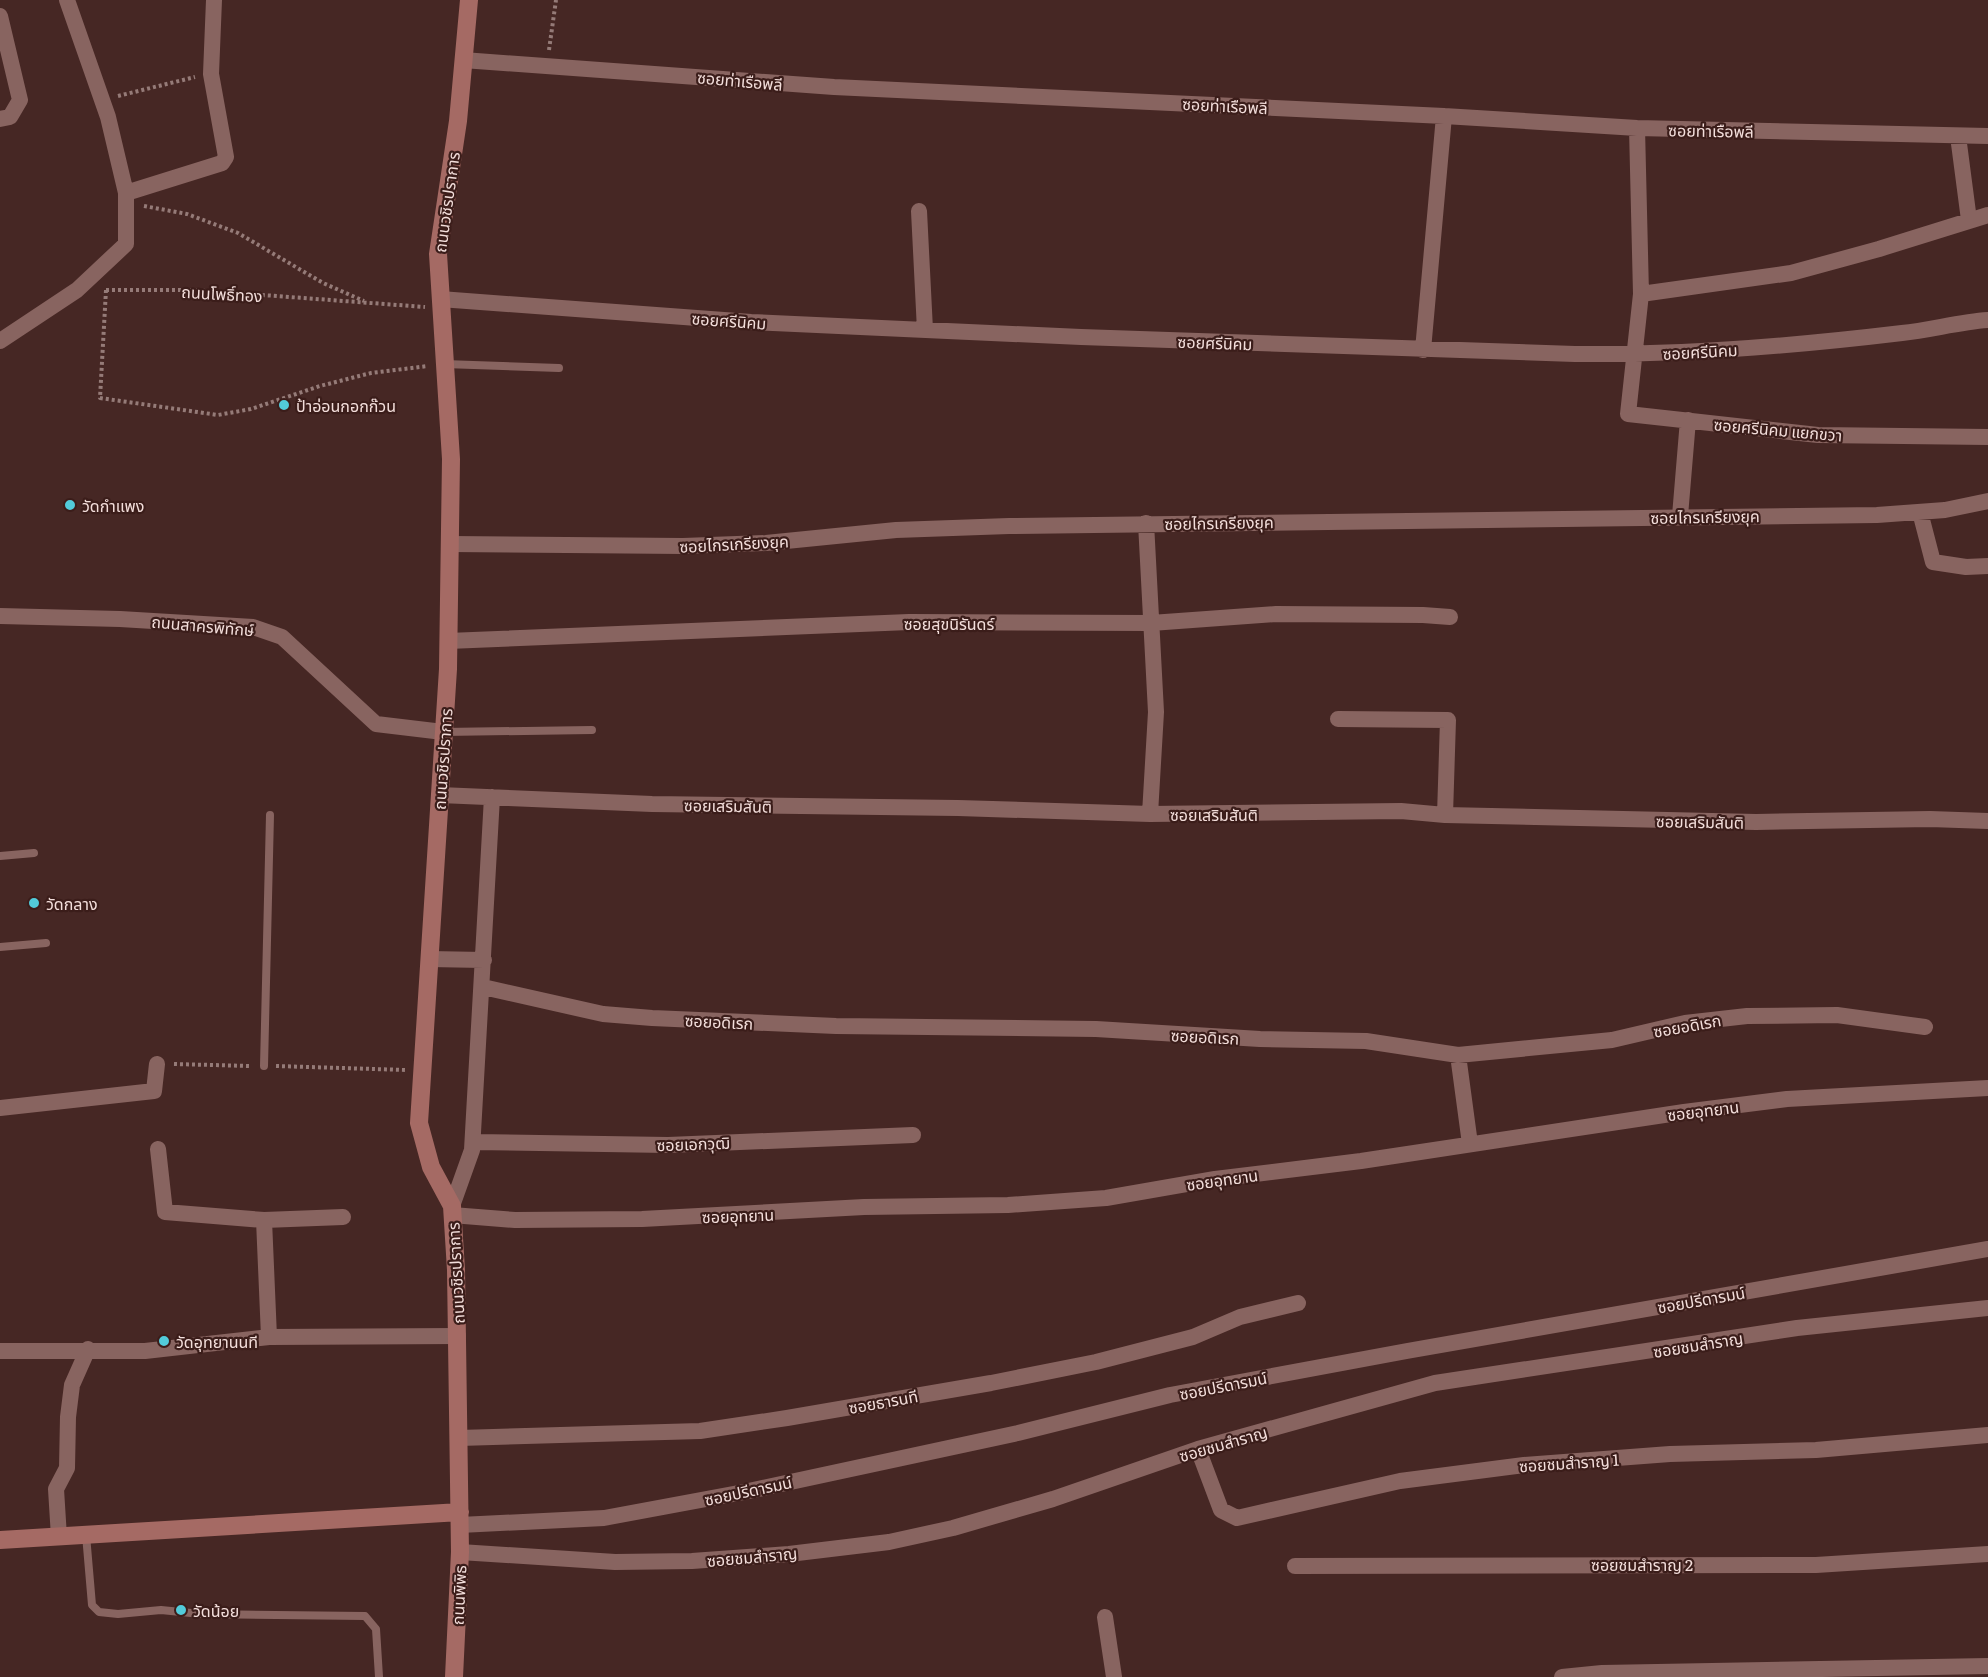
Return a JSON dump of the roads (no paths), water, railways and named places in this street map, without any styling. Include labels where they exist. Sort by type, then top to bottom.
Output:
[{"type":"street","points":[[0,341],[76,290],[126,244],[126,198],[102,99],[67,0]]},
{"type":"street","points":[[126,198],[222,163],[226,157],[211,74],[214,0]]},
{"type":"street","name":"ถนนวชิรปราการ","points":[[460,1518],[458,1336],[452,1210],[431,1167],[419,1123],[448,641],[451,459],[438,254],[458,122],[469,0]]},
{"type":"street","points":[[0,16],[20,100],[10,117],[0,119]]},
{"type":"street","name":"ซอยท่าเรือพลี","points":[[463,60],[834,87],[1444,116],[1636,128],[1988,136]]},
{"type":"street","points":[[1423,350],[1444,116]]},
{"type":"street","points":[[1634,354],[1641,294],[1636,128]]},
{"type":"street","points":[[1958,136],[1969,220]]},
{"type":"street","points":[[919,211],[925,330]]},
{"type":"street","points":[[1641,294],[1791,273],[1879,249],[1988,215]]},
{"type":"street","name":"ซอยศรีนิคม","points":[[440,304],[925,330],[1423,350],[1634,354],[1740,349],[1904,333],[1988,320]]},
{"type":"street","name":"ซอยศรีนิคม แยกขวา","points":[[1634,354],[1628,414],[1818,435],[1988,437]]},
{"type":"street","points":[[1680,516],[1688,420]]},
{"type":"street","name":"ซอยไกรเกรียงยุค","points":[[450,544],[683,546],[765,543],[896,530],[1146,523],[1877,515],[1920,512],[1988,501]]},
{"type":"street","points":[[1920,512],[1933,562],[1966,567],[1988,566]]},
{"type":"street","points":[[1146,523],[1156,712],[1150,814]]},
{"type":"street","name":"ซอยสุขนิรันดร์","points":[[448,641],[909,622],[1151,623],[1276,614],[1424,615],[1450,618]]},
{"type":"street","name":"ถนนสาครพิทักษ์","points":[[0,616],[120,619],[253,627],[282,637],[376,724],[443,732]]},
{"type":"street","points":[[1338,719],[1448,720],[1445,815]]},
{"type":"street","name":"ซอยเสริมสันติ","points":[[440,795],[652,804],[958,808],[1150,814],[1401,811],[1445,815],[1756,822],[1930,819],[1988,821]]},
{"type":"street","points":[[452,1210],[473,1142],[492,797]]},
{"type":"street","points":[[429,958],[484,960]]},
{"type":"street","name":"ซอยอดิเรก","points":[[483,987],[603,1014],[652,1018],[836,1026],[1096,1029],[1260,1039],[1366,1041],[1458,1055],[1612,1040],[1685,1023],[1748,1016],[1837,1015],[1924,1027]]},
{"type":"street","points":[[1458,1055],[1470,1144]]},
{"type":"street","points":[[0,1108],[154,1091],[158,1064]]},
{"type":"street","name":"ซอยอุทยาน","points":[[452,1210],[515,1220],[621,1220],[864,1207],[1008,1205],[1106,1198],[1215,1179],[1786,1099],[1988,1088]]},
{"type":"street","name":"ซอยเอกวุฒิ","points":[[473,1142],[668,1145],[913,1135]]},
{"type":"street","points":[[158,1149],[165,1212],[264,1220],[343,1217]]},
{"type":"street","points":[[264,1220],[269,1337]]},
{"type":"street","name":"ซอยปรีดารมน์","points":[[460,1518],[604,1518],[744,1492],[1018,1433],[1170,1395],[1431,1346],[1988,1249]]},
{"type":"street","name":"ซอยธารนที","points":[[459,1438],[700,1431],[787,1418],[1096,1362],[1193,1337],[1240,1317],[1298,1303]]},
{"type":"street","name":"ซอยชมสำราญ","points":[[460,1552],[594,1561],[692,1561],[789,1554],[890,1542],[953,1527],[1053,1498],[1198,1449],[1436,1383],[1797,1328],[1988,1308]]},
{"type":"street","points":[[0,1351],[88,1349],[145,1351],[269,1337],[458,1336]]},
{"type":"street","points":[[59,1537],[56,1489],[67,1468],[68,1417],[72,1385],[88,1349]]},
{"type":"street","name":"ซอยชมสำราญ 1","points":[[1198,1449],[1221,1510],[1237,1518],[1400,1481],[1524,1465],[1670,1454],[1816,1450],[1988,1435]]},
{"type":"street","points":[[0,1540],[460,1518]]},
{"type":"street","name":"ถนนพิพิธ","points":[[454,1677],[460,1518]]},
{"type":"street","name":"ซอยชมสำราญ 2","points":[[1295,1566],[1815,1565],[1988,1554]]},
{"type":"street","points":[[1106,1617],[1114,1677]]},
{"type":"street","points":[[1562,1677],[1602,1673],[1694,1675],[1988,1666]]},
{"type":"lane","points":[[444,364],[559,368]]},
{"type":"lane","points":[[443,732],[592,730]]},
{"type":"lane","points":[[264,1066],[270,815]]},
{"type":"lane","points":[[0,856],[34,853]]},
{"type":"lane","points":[[0,947],[46,943]]},
{"type":"lane","points":[[86,1535],[92,1605],[99,1612],[118,1614],[161,1610],[201,1614],[365,1616],[376,1629],[380,1677]]},
{"type":"place","name":"ป้าอ่อนกอกก๊วน","points":[[284,405]]},
{"type":"place","name":"วัดกำแพง","points":[[70,505]]},
{"type":"place","name":"วัดกลาง","points":[[34,903]]},
{"type":"place","name":"วัดอุทยานนที","points":[[164,1341]]},
{"type":"place","name":"วัดน้อย","points":[[181,1610]]}]
